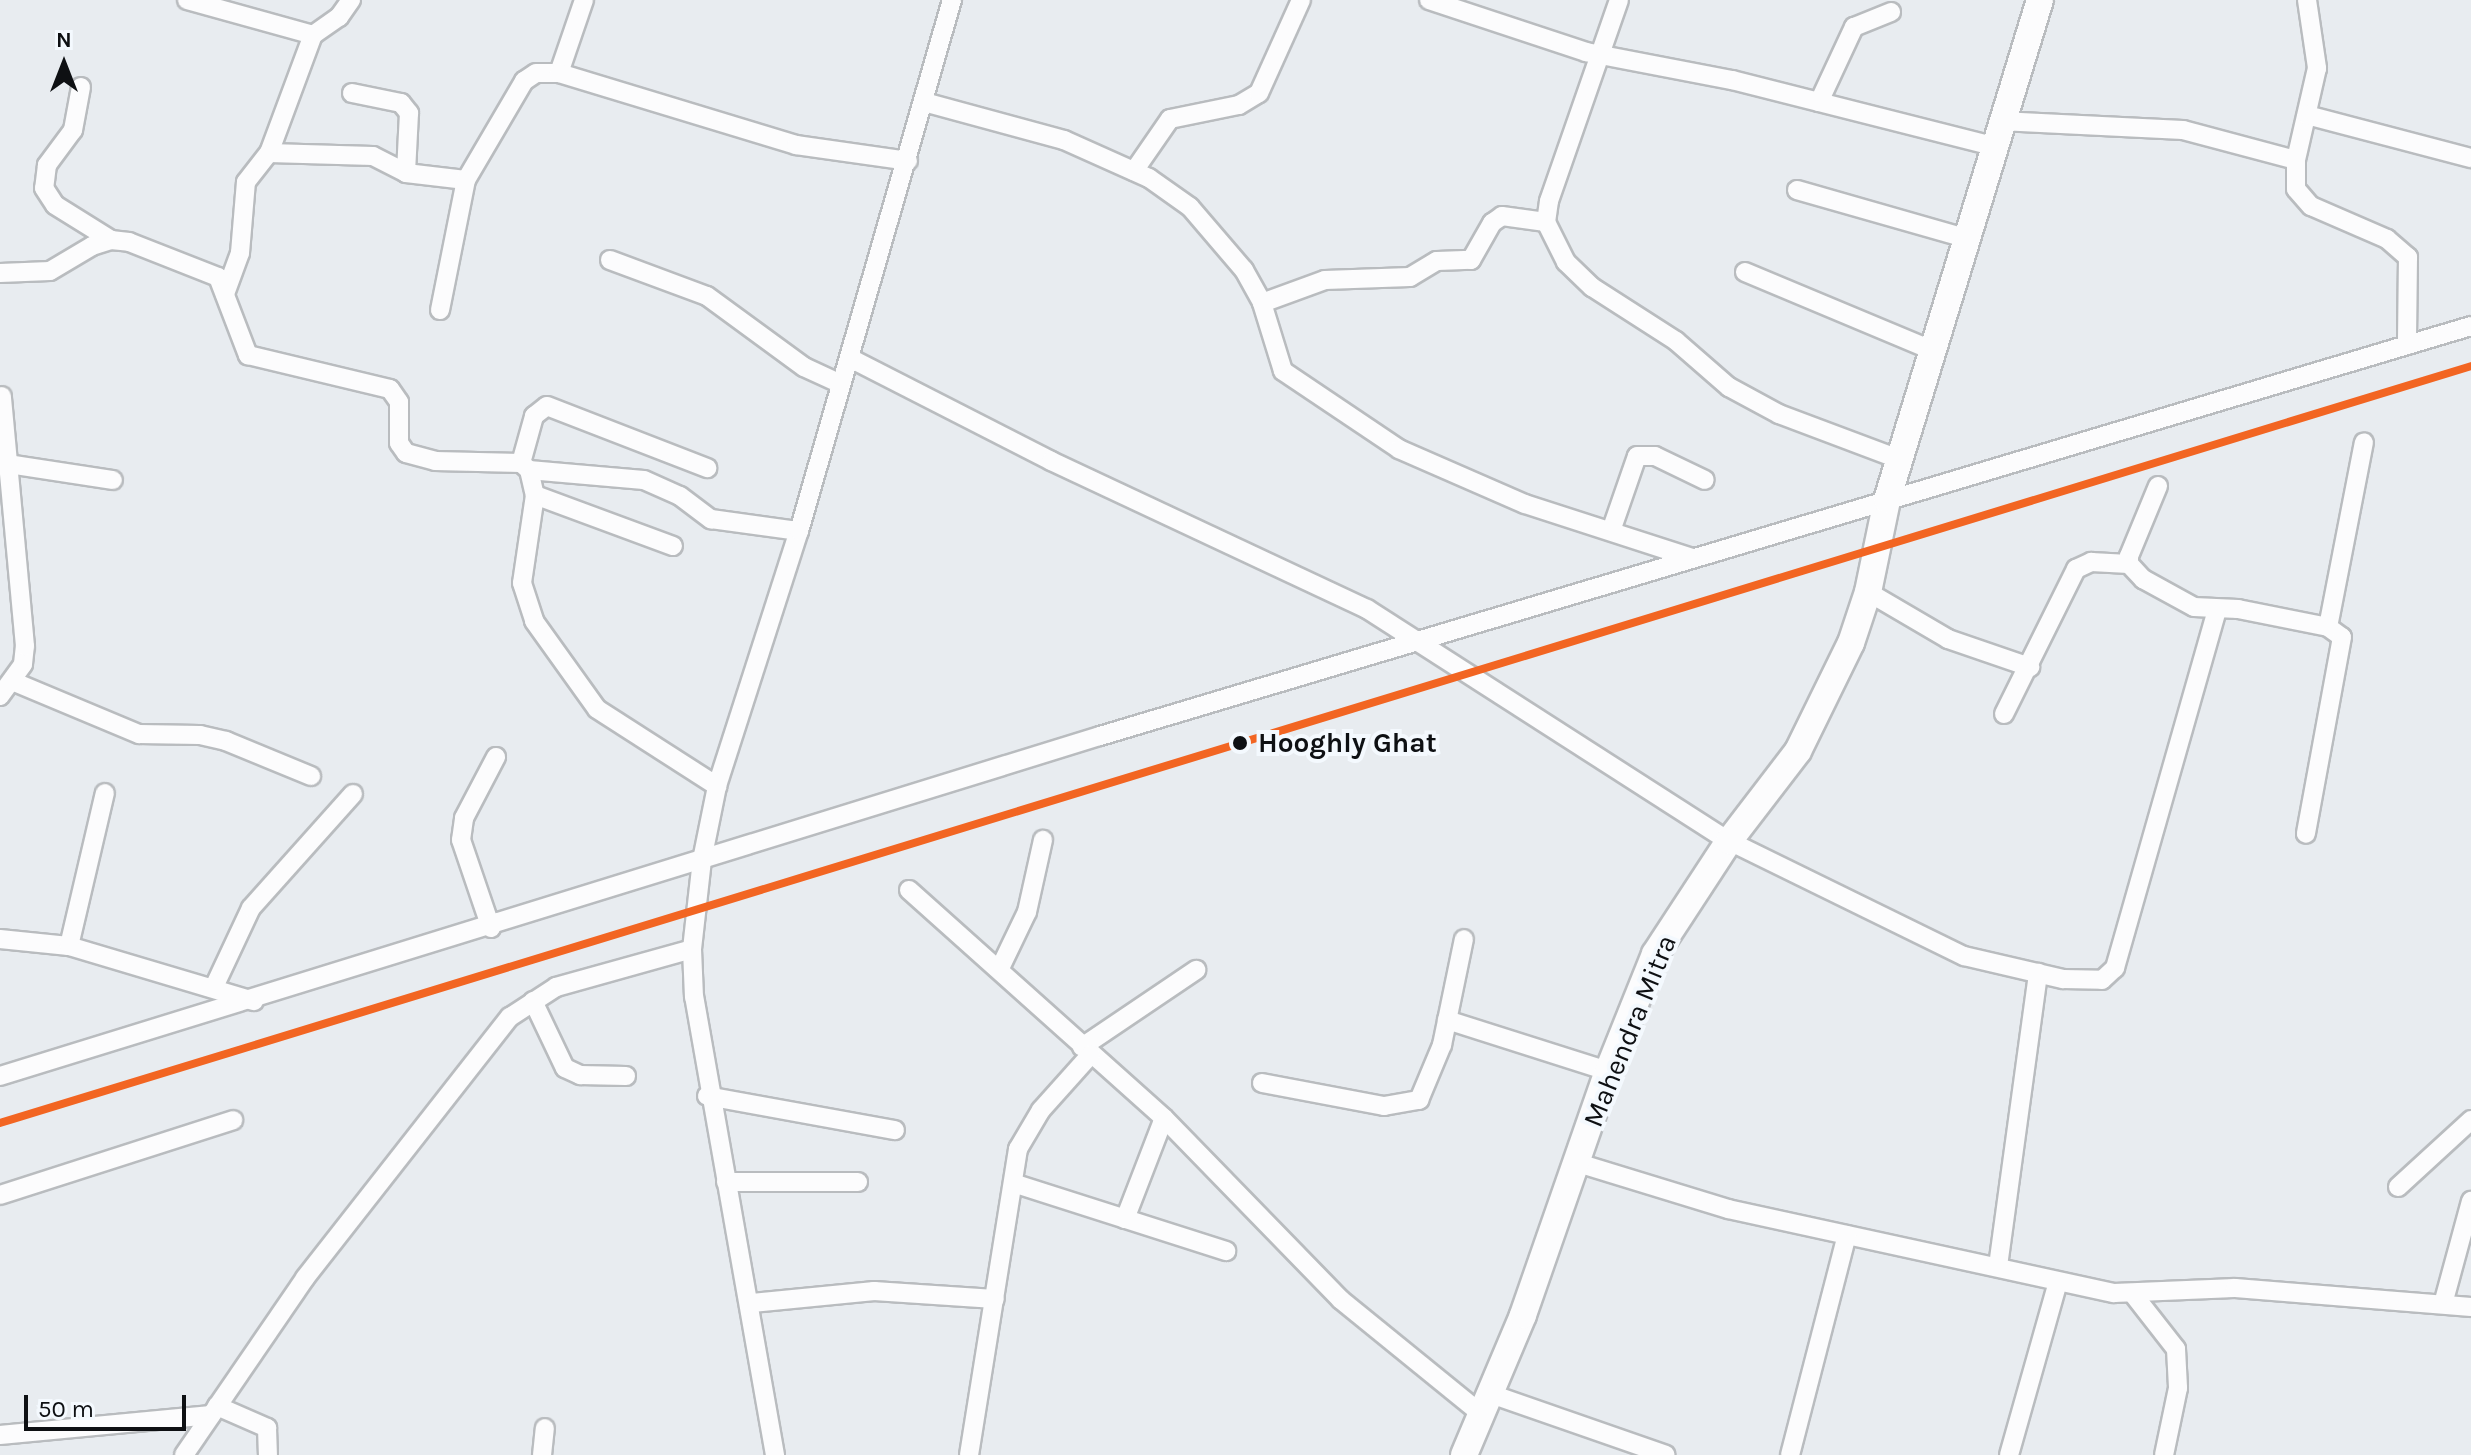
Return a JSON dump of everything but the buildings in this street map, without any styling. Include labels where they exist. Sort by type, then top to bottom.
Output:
[{"type":"main road","name":"Mahendra Mitra","points":[[1464,1455],[1523,1315],[1608,1071],[1655,954],[1729,841],[1798,751],[1832,687],[1868,592],[1887,500],[1969,239],[1996,134],[2040,0]]},
{"type":"street","points":[[187,0],[313,35]]},
{"type":"street","points":[[225,294],[240,253],[246,182],[269,153],[313,35],[339,17],[351,0]]},
{"type":"street","points":[[559,73],[584,0]]},
{"type":"street","points":[[775,1455],[752,1303],[707,1096],[692,949],[702,860],[717,786],[799,531],[952,0]]},
{"type":"street","points":[[1134,171],[1170,119],[1239,105],[1259,93],[1301,0]]},
{"type":"street","points":[[1429,0],[1604,55],[1819,102],[1996,134],[2183,130],[2296,160]]},
{"type":"street","points":[[1619,0],[1604,55],[1549,201],[1546,222],[1566,262],[1592,287],[1676,341],[1729,387],[1779,414],[1899,459]]},
{"type":"street","points":[[2307,0],[2318,52],[2296,160],[2296,189],[2311,206],[2387,239],[2408,257],[2407,345]]},
{"type":"street","points":[[1819,102],[1854,27],[1891,12]]},
{"type":"street","points":[[440,310],[466,180],[524,81],[536,73],[559,73],[796,145],[908,161]]},
{"type":"street","points":[[81,87],[73,130],[47,165],[44,188],[55,205],[111,240],[218,277],[248,355],[390,389],[399,402],[399,443],[406,453],[435,461],[525,466],[644,480],[680,496],[711,519],[799,531]]},
{"type":"street","points":[[352,93],[401,103],[409,113],[406,173]]},
{"type":"street","points":[[924,102],[1064,140],[1134,171],[1207,224],[1244,270],[1262,303],[1283,371],[1359,424],[1413,456],[1525,504],[1692,558]]},
{"type":"street","points":[[2307,115],[2471,158]]},
{"type":"street","points":[[269,153],[373,156],[406,173],[466,180]]},
{"type":"street","points":[[1797,190],[1969,239]]},
{"type":"street","points":[[1262,303],[1325,280],[1410,277],[1437,261],[1471,260],[1492,223],[1502,216],[1546,222]]},
{"type":"street","points":[[0,273],[50,271],[111,240]]},
{"type":"street","points":[[610,260],[707,296],[804,367],[841,384]]},
{"type":"street","points":[[1745,272],[1934,351]]},
{"type":"street","points":[[0,1076],[254,1001],[702,860],[1692,558],[2471,326]]},
{"type":"street","points":[[850,358],[1051,461],[1285,567],[1422,640],[1729,841],[1964,956],[2038,973],[2091,982],[2110,976],[2115,968],[2217,611]]},
{"type":"street","points":[[2,396],[25,646],[6,688],[139,734],[226,741],[311,776]]},
{"type":"street","points":[[707,468],[547,406],[534,416],[525,466],[535,495],[522,583],[534,621],[597,709],[717,786]]},
{"type":"street","points":[[2328,627],[2364,442]]},
{"type":"street","points":[[1611,531],[1637,456],[1655,456],[1705,480]]},
{"type":"street","points":[[8,464],[113,480]]},
{"type":"street","points":[[2129,564],[2132,543],[2158,486]]},
{"type":"street","points":[[535,495],[673,546]]},
{"type":"street","points":[[2004,714],[2076,569],[2091,562],[2129,564],[2143,579],[2194,607],[2217,611],[2238,609],[2328,627],[2344,644],[2306,834]]},
{"type":"street","points":[[1868,592],[1948,639],[2030,667]]},
{"type":"street","points":[[491,928],[461,840],[464,818],[496,757]]},
{"type":"street","points":[[69,946],[105,793]]},
{"type":"street","points":[[214,987],[251,908],[353,794]]},
{"type":"street","points":[[1000,968],[1027,912],[1043,840]]},
{"type":"street","points":[[909,890],[1000,968],[1086,1050],[1164,1118],[1341,1300],[1484,1403],[1666,1455]]},
{"type":"street","points":[[0,939],[69,946],[254,1001]]},
{"type":"street","points":[[1262,1083],[1384,1106],[1407,1105],[1427,1090],[1447,1020],[1464,939]]},
{"type":"street","points":[[184,1455],[305,1278],[482,1048],[533,1001],[605,971],[692,949]]},
{"type":"street","points":[[969,1455],[1013,1183],[1026,1130],[1086,1050],[1196,970]]},
{"type":"street","points":[[1998,1266],[2038,973]]},
{"type":"street","points":[[533,1001],[565,1068],[580,1075],[626,1076]]},
{"type":"street","points":[[1447,1020],[1608,1071]]},
{"type":"street","points":[[707,1096],[895,1130]]},
{"type":"street","points":[[1125,1219],[1164,1118]]},
{"type":"street","points":[[0,1195],[233,1120]]},
{"type":"street","points":[[2398,1187],[2471,1120]]},
{"type":"street","points":[[1578,1163],[1684,1199],[1998,1266],[2058,1282],[2133,1294],[2235,1288],[2471,1307]]},
{"type":"street","points":[[726,1182],[858,1182]]},
{"type":"street","points":[[1013,1183],[1226,1251]]},
{"type":"street","points":[[2443,1304],[2471,1201]]},
{"type":"street","points":[[1790,1455],[1847,1235]]},
{"type":"street","points":[[2009,1455],[2058,1282]]},
{"type":"street","points":[[752,1303],[874,1291],[995,1299]]},
{"type":"street","points":[[2133,1294],[2176,1349],[2178,1388],[2164,1455]]},
{"type":"street","points":[[0,1435],[214,1410],[267,1428],[268,1455]]},
{"type":"street","points":[[542,1455],[545,1428]]},
{"type":"transit line","points":[[0,1123],[2471,366]]},
{"type":"place","name":"Hooghly Ghat","points":[[1240,743]]}]
